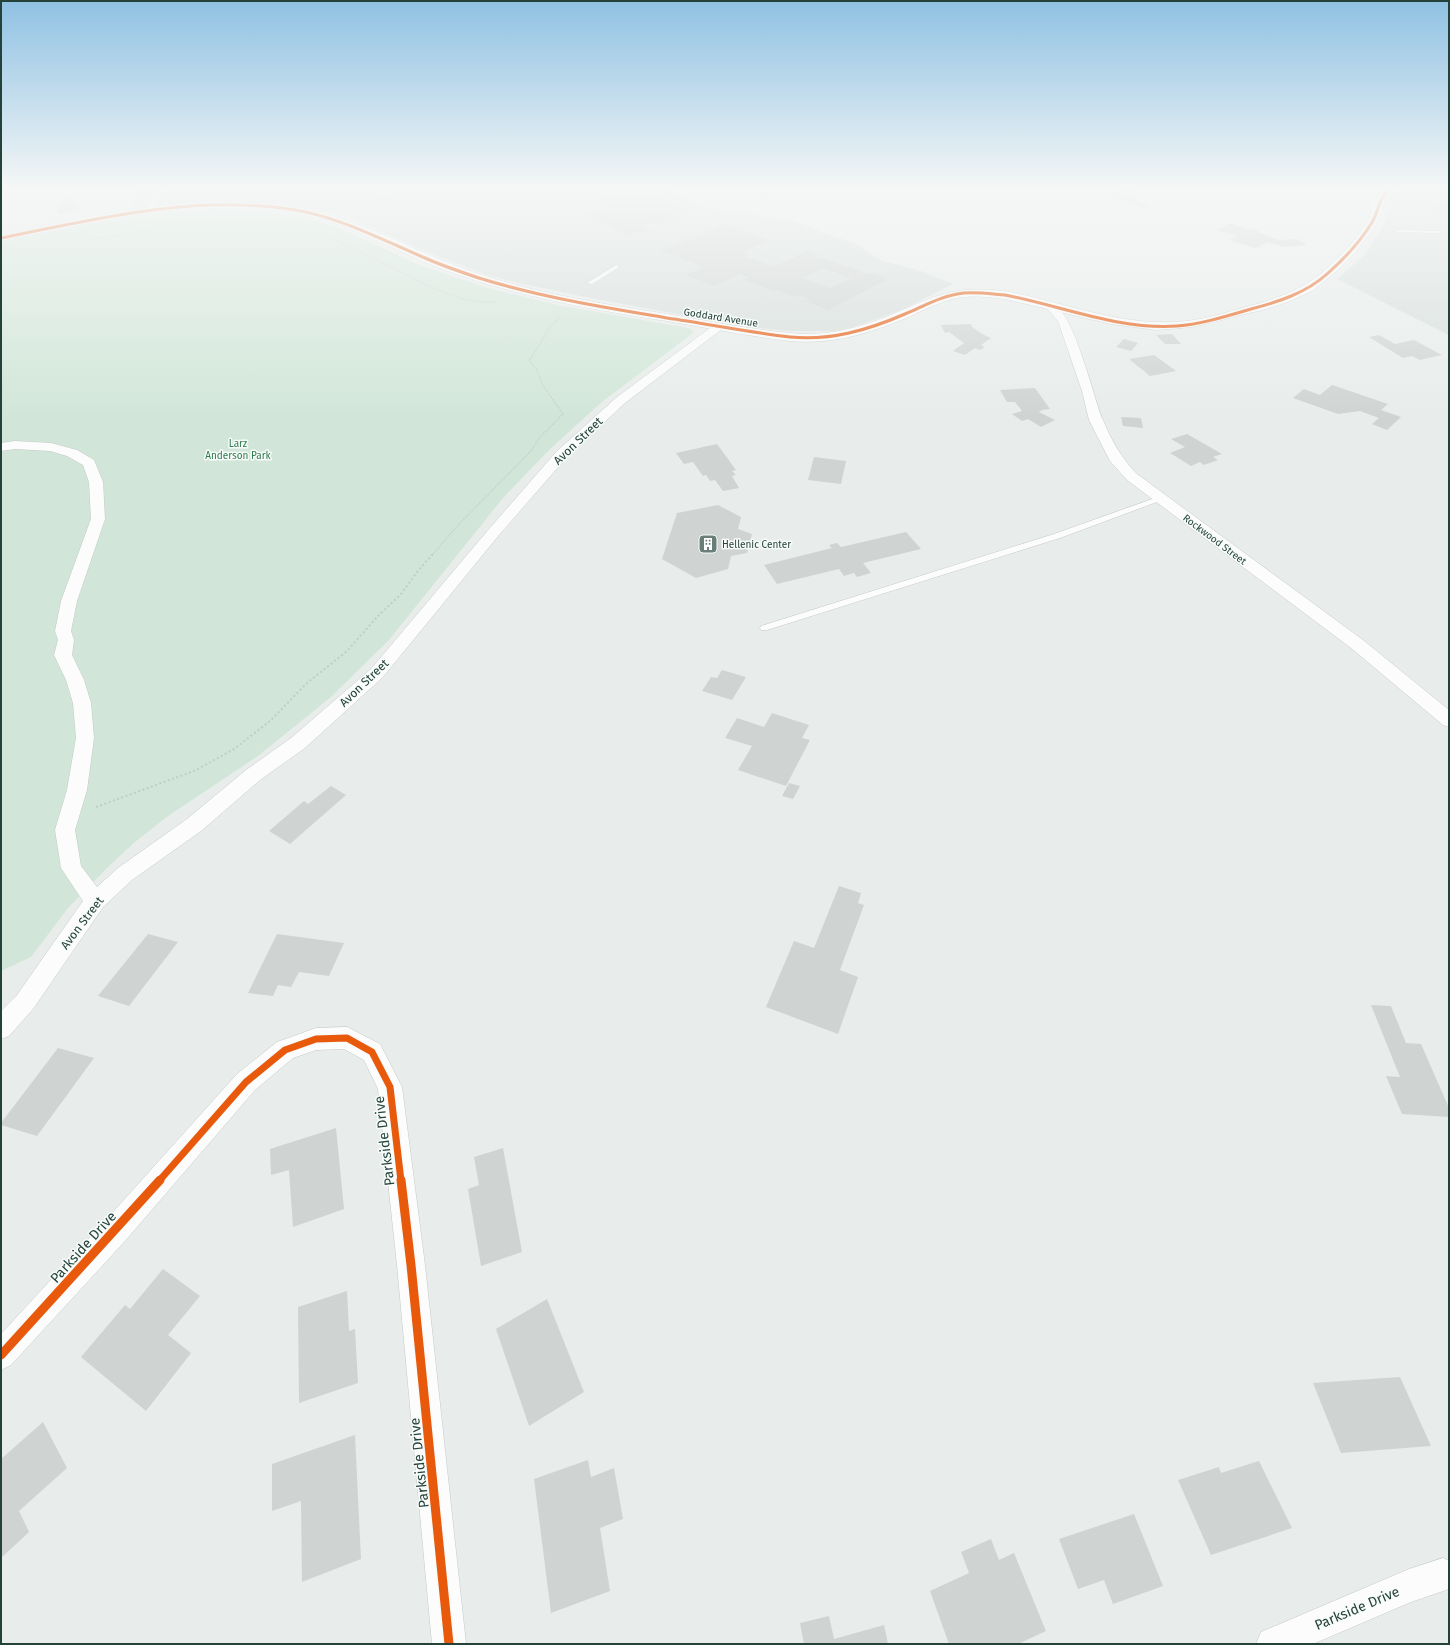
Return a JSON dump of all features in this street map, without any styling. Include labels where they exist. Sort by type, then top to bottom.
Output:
[{"type":"main road","name":"Goddard Avenue","points":[[442,265],[534,294],[718,327],[805,338],[828,338],[863,330],[959,292],[979,292],[1051,306],[1111,320],[1172,326],[1248,311],[1292,296],[1309,288],[1337,265]]},
{"type":"street","name":"Rockwood Street","points":[[1051,306],[1063,320],[1088,391],[1096,420],[1117,462],[1132,477],[1161,499],[1357,644],[1449,720]]},
{"type":"street","name":"Avon Street","points":[[1,1028],[25,1002],[95,901],[125,874],[194,825],[253,776],[298,744],[377,673],[494,532],[562,454],[621,400],[718,327]]},
{"type":"street","points":[[1,447],[15,445],[51,447],[72,452],[88,463],[96,482],[98,520],[68,601],[63,631],[66,640],[63,655],[75,680],[82,703],[85,738],[77,790],[65,830],[71,868],[95,901]]},
{"type":"street","name":"Parkside Drive","points":[[1,1355],[115,1231],[196,1136],[251,1077],[285,1050],[316,1039],[347,1038],[372,1052],[390,1087],[391,1094],[411,1265],[449,1644]]},
{"type":"street","name":"Parkside Drive","points":[[1273,1644],[1409,1586],[1443,1575]]},
{"type":"lane","points":[[590,283],[616,267]]},
{"type":"lane","points":[[764,628],[1058,536],[1161,499]]},
{"type":"path","points":[[388,265],[429,285],[461,298],[484,304],[501,300]]},
{"type":"path","points":[[70,812],[104,805],[151,788],[194,771],[234,749],[270,721],[306,684],[347,652],[378,616],[401,594],[417,572],[462,521],[531,451],[540,437],[563,414],[542,384],[536,368],[529,361],[550,327],[556,319],[564,313]]},
{"type":"shaded area","points":[[460,265],[897,265],[921,271],[953,284],[901,310],[853,327],[835,331],[788,331],[750,327],[595,299],[518,283],[484,274]]},
{"type":"shaded area","points":[[1354,265],[1449,265],[1449,335],[1337,279]]},
{"type":"green space","name":"Larz Anderson Park","points":[[1,265],[419,265],[488,288],[557,305],[688,328],[692,330],[693,333],[603,401],[550,449],[503,498],[389,640],[331,697],[258,756],[168,816],[135,842],[68,908],[31,957],[1,971]]},
{"type":"building","points":[[698,265],[768,265],[774,267],[779,265],[842,265],[869,274],[872,273],[883,277],[881,278],[886,280],[828,310],[805,301],[810,299],[799,295],[795,297],[743,280],[748,277],[740,274],[714,286],[686,275],[704,267]],"holes":[[[823,268],[851,278],[830,288],[802,278]]]},
{"type":"building","points":[[971,324],[972,327],[991,338],[981,345],[985,347],[980,350],[975,348],[965,355],[953,351],[964,343],[949,332],[945,333],[941,325]]},
{"type":"building","points":[[1172,334],[1181,344],[1165,344],[1156,335]]},
{"type":"building","points":[[1379,335],[1395,344],[1414,340],[1442,355],[1420,360],[1412,356],[1403,358],[1369,337]]},
{"type":"building","points":[[1124,339],[1138,343],[1131,351],[1116,347]]},
{"type":"building","points":[[1154,355],[1176,371],[1150,376],[1129,359]]},
{"type":"building","points":[[1332,385],[1388,404],[1381,410],[1401,417],[1387,430],[1372,424],[1379,418],[1360,411],[1338,414],[1293,398],[1304,389],[1320,395]]},
{"type":"building","points":[[1035,388],[1050,409],[1039,412],[1055,420],[1041,427],[1028,419],[1022,421],[1012,414],[1022,411],[1015,402],[1007,402],[1000,390]]},
{"type":"building","points":[[1121,417],[1141,418],[1143,428],[1123,426]]},
{"type":"building","points":[[1187,434],[1222,454],[1213,457],[1218,460],[1204,465],[1200,462],[1191,466],[1170,453],[1185,447],[1171,439]]},
{"type":"building","points":[[717,444],[736,470],[732,471],[736,475],[732,476],[739,488],[723,491],[715,480],[710,481],[706,475],[703,476],[693,462],[684,464],[676,453]]},
{"type":"building","points":[[814,457],[846,461],[841,484],[808,480]]},
{"type":"building","name":"Hellenic Center","points":[[718,505],[741,517],[738,529],[752,534],[747,553],[731,556],[728,569],[696,578],[662,559],[677,513]]},
{"type":"building","points":[[906,532],[921,549],[863,563],[871,573],[857,577],[854,573],[844,576],[839,569],[777,584],[764,565],[832,548],[829,545],[837,543],[841,547]]},
{"type":"building","points":[[722,670],[746,677],[732,700],[702,691],[711,677],[717,678]]},
{"type":"building","points":[[772,713],[809,725],[802,738],[810,740],[786,786],[738,770],[752,746],[725,738],[737,718],[764,727]]},
{"type":"building","points":[[789,783],[800,786],[793,799],[782,796]]},
{"type":"building","points":[[331,786],[346,795],[290,844],[269,831],[304,801],[308,804]]},
{"type":"building","points":[[839,886],[861,893],[858,903],[864,905],[840,970],[858,977],[838,1034],[766,1007],[794,941],[814,948]]},
{"type":"building","points":[[148,934],[178,942],[129,1006],[98,996]]},
{"type":"building","points":[[277,934],[344,943],[329,976],[299,972],[291,987],[278,985],[273,996],[248,993]]},
{"type":"building","points":[[1371,1005],[1391,1006],[1406,1043],[1421,1044],[1449,1108],[1449,1117],[1402,1114],[1386,1076],[1400,1077]]},
{"type":"building","points":[[58,1048],[94,1058],[37,1136],[1,1125],[1,1123]]},
{"type":"building","points":[[336,1128],[344,1209],[293,1227],[289,1170],[271,1175],[270,1149]]},
{"type":"building","points":[[503,1148],[522,1252],[481,1266],[468,1189],[479,1185],[474,1157]]},
{"type":"building","points":[[163,1269],[200,1296],[168,1335],[191,1353],[146,1411],[81,1357],[125,1305],[130,1309]]},
{"type":"building","points":[[347,1291],[349,1331],[355,1329],[358,1383],[299,1403],[298,1307]]},
{"type":"building","points":[[547,1299],[584,1392],[529,1426],[496,1329]]},
{"type":"building","points":[[1400,1377],[1431,1446],[1341,1453],[1313,1383]]},
{"type":"building","points":[[43,1422],[67,1468],[19,1511],[29,1532],[1,1558],[1,1459]]},
{"type":"building","points":[[355,1435],[361,1559],[302,1582],[301,1501],[272,1511],[272,1464]]},
{"type":"building","points":[[588,1460],[591,1477],[614,1468],[623,1519],[600,1528],[610,1591],[551,1613],[534,1479]]},
{"type":"building","points":[[1259,1461],[1292,1528],[1211,1555],[1178,1480],[1219,1467],[1221,1473]]},
{"type":"building","points":[[1134,1514],[1163,1586],[1113,1604],[1104,1580],[1078,1589],[1059,1539]]},
{"type":"building","points":[[991,1539],[999,1560],[1014,1553],[1046,1631],[1018,1644],[949,1644],[930,1591],[969,1573],[961,1552]]},
{"type":"building","points":[[829,1616],[834,1639],[884,1625],[888,1644],[804,1644],[800,1623]]},
{"type":"cycle path","points":[[441,265],[488,281],[554,298],[724,328],[812,338],[844,335],[873,327],[945,297],[964,293],[984,293],[1027,299],[1091,316],[1133,324],[1156,326],[1192,324],[1261,306],[1297,294],[1316,283],[1337,265]]},
{"type":"cycle path","points":[[1,1355],[115,1231],[246,1082],[285,1050],[316,1039],[347,1038],[372,1052],[390,1087],[411,1265],[449,1644]]},
{"type":"place","name":"Hellenic Center","points":[[708,544]]}]
